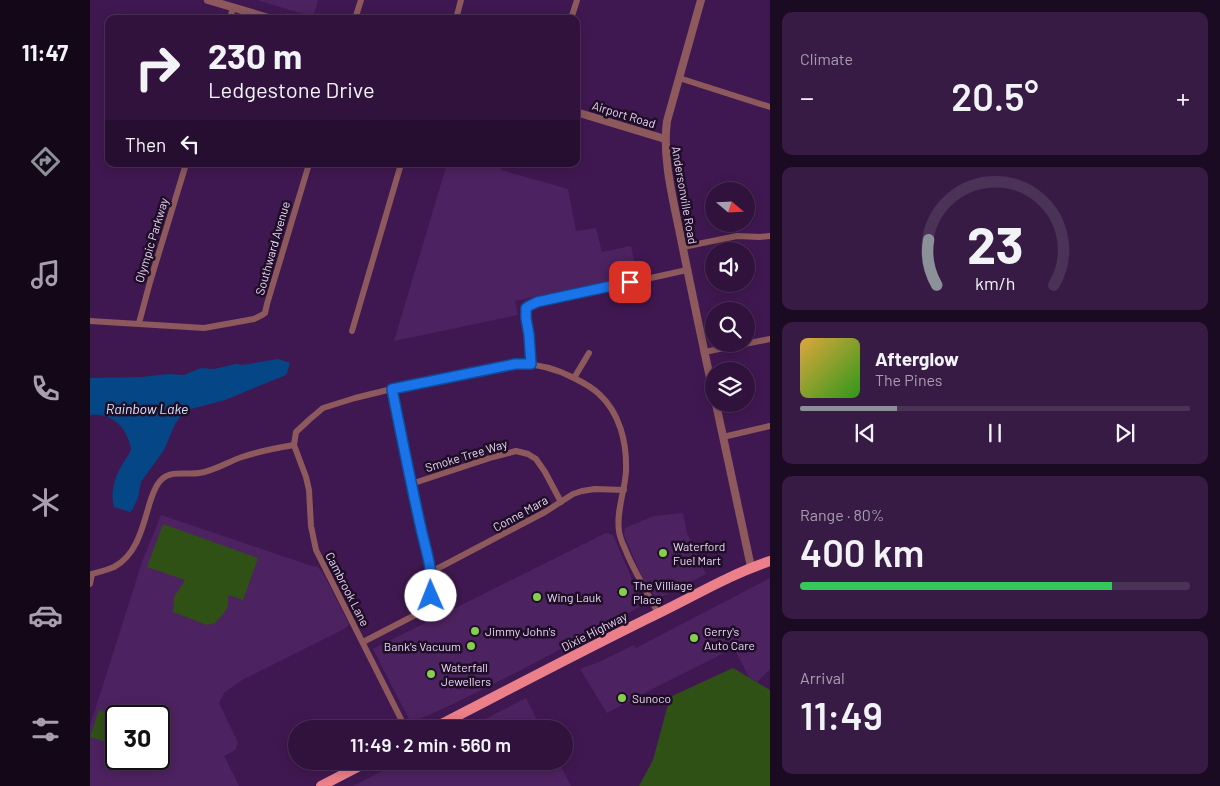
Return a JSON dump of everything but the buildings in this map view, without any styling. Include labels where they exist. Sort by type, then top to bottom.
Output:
[{"type":"main road","name":"Dixie Highway","points":[[450,720],[658,613],[770,561]]},
{"type":"main road","points":[[321,786],[352,770]]},
{"type":"street","points":[[208,0],[259,15]]},
{"type":"street","points":[[356,15],[361,0]]},
{"type":"street","points":[[457,15],[461,0]]},
{"type":"street","points":[[572,15],[577,0]]},
{"type":"street","name":"Andersonville Road","points":[[701,0],[666,121],[665,154],[706,362]]},
{"type":"street","points":[[231,15],[233,7]]},
{"type":"street","points":[[679,78],[770,107]]},
{"type":"street","name":"Airport Road","points":[[580,113],[665,139]]},
{"type":"street","name":"Olympic Parkway","points":[[139,323],[185,167]]},
{"type":"street","name":"Southward Avenue","points":[[90,321],[204,328],[262,316],[268,304],[308,167]]},
{"type":"street","points":[[352,331],[400,167]]},
{"type":"street","points":[[682,247],[738,236],[770,236]]},
{"type":"street","points":[[531,364],[526,318],[526,308],[529,306],[552,299],[687,270]]},
{"type":"street","points":[[704,352],[770,339]]},
{"type":"street","points":[[574,378],[589,353]]},
{"type":"street","points":[[90,584],[92,579],[91,572],[113,568],[130,555],[158,483],[169,474],[197,474],[219,468],[250,454],[294,445],[296,432],[324,408],[355,398],[515,364],[531,364],[552,368],[586,384],[600,394],[613,412],[621,429],[626,451],[624,490],[618,522],[621,538],[631,563],[658,613]]},
{"type":"street","points":[[363,642],[421,612],[431,596],[430,572],[392,389]]},
{"type":"street","points":[[718,412],[752,568]]},
{"type":"street","points":[[723,437],[770,426]]},
{"type":"street","name":"Cambrook Lane","points":[[294,445],[301,461],[309,490],[311,526],[316,550],[402,720]]},
{"type":"street","name":"Smoke Tree Way","points":[[411,484],[516,451],[528,454],[536,459],[561,502]]},
{"type":"street","name":"Conne Mara","points":[[430,572],[503,535],[573,494],[582,491],[624,490]]},
{"type":"shaded area","points":[[257,0],[318,0],[314,15],[306,15]]},
{"type":"shaded area","points":[[446,167],[502,167],[501,170],[568,189],[576,231],[596,228],[602,252],[631,246],[637,275],[515,301],[518,315],[394,341]]},
{"type":"shaded area","points":[[683,513],[687,533],[706,574],[657,599],[645,584],[624,535],[625,528],[654,516]]},
{"type":"shaded area","points":[[161,515],[318,567],[324,575],[349,624],[344,629],[242,680],[224,693],[219,703],[238,743],[235,750],[224,756],[239,786],[90,786],[90,726],[142,562]]},
{"type":"shaded area","points":[[606,533],[613,535],[643,605],[523,669],[418,720],[409,720],[373,649]]},
{"type":"shaded area","points":[[770,578],[770,669],[757,682],[749,677],[734,648],[607,713],[580,669],[634,645],[636,648]]},
{"type":"shaded area","points":[[526,698],[537,720],[483,720]]},
{"type":"shaded area","points":[[384,770],[563,770],[571,786],[353,786]]},
{"type":"green space","points":[[163,524],[258,558],[243,600],[228,595],[228,606],[215,623],[207,625],[173,612],[174,597],[185,580],[147,567]]},
{"type":"green space","points":[[733,668],[770,690],[770,786],[639,786],[653,760],[670,697]]},
{"type":"green space","points":[[99,710],[105,712],[105,742],[90,737]]},
{"type":"water","name":"Rainbow Lake","points":[[278,359],[290,363],[286,375],[225,400],[191,409],[181,416],[175,424],[164,450],[141,482],[133,509],[130,512],[114,507],[114,484],[118,472],[130,453],[131,448],[119,424],[103,416],[90,415],[90,378],[142,377],[168,374],[184,375],[201,368],[214,369],[236,364],[243,365]]},
{"type":"place","name":"Waterford Fuel Mart","points":[[663,553]]},
{"type":"place","name":"The Villiage Place","points":[[623,592]]},
{"type":"place","name":"Wing Lauk","points":[[537,597]]},
{"type":"place","name":"Jimmy John's","points":[[475,631]]},
{"type":"place","name":"Gerry's Auto Care","points":[[694,638]]},
{"type":"place","name":"Bank's Vacuum","points":[[471,646]]},
{"type":"place","name":"Waterfall Jewellers","points":[[431,674]]},
{"type":"place","name":"Sunoco","points":[[622,698]]},
{"type":"route","points":[[431,596],[430,566],[422,536],[392,389],[515,364],[531,364],[526,308],[537,302],[630,282]]}]
